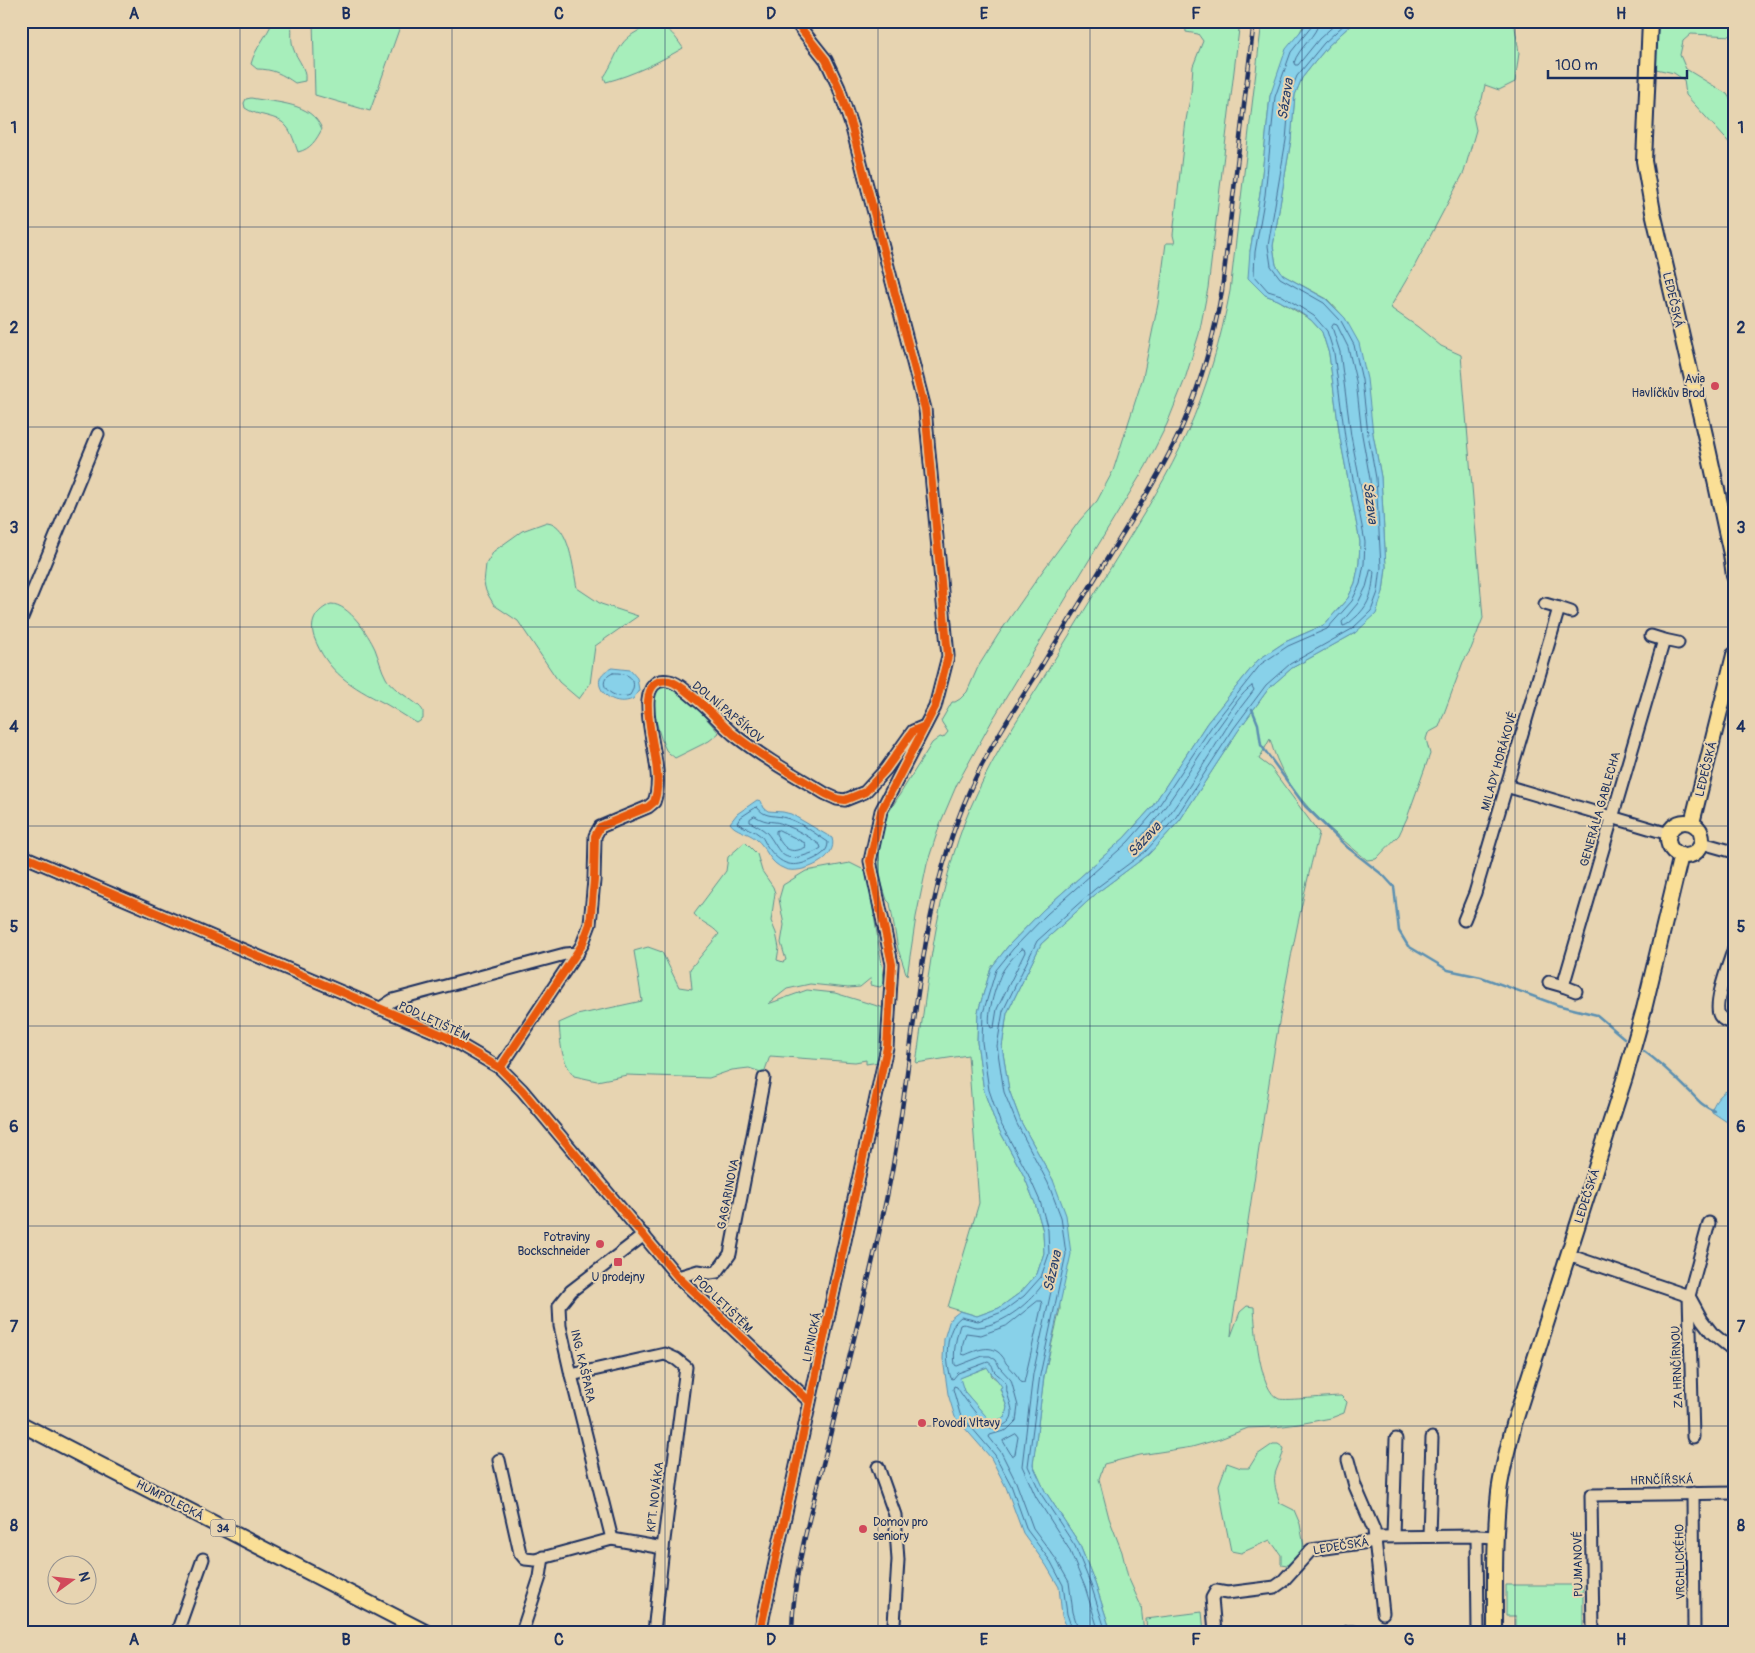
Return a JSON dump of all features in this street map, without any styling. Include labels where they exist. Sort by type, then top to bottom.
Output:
[{"type":"main road","name":"LEDEČSKÁ","points":[[1650,21],[1644,161],[1653,212],[1706,439],[1734,576]]},
{"type":"main road","name":"LEDEČSKÁ","points":[[1692,823],[1734,655]]},
{"type":"main road","points":[[1680,823],[1692,823],[1701,833],[1702,843],[1692,855],[1676,853],[1670,845],[1669,834],[1680,823]]},
{"type":"main road","name":"LEDEČSKÁ","points":[[1495,1632],[1496,1537],[1499,1492],[1505,1459],[1514,1424],[1625,1078],[1644,1009],[1681,855]]},
{"type":"main road","name":"HUMPOLECKÁ","points":[[21,1424],[425,1632]]},
{"type":"street","name":"LIPNICKÁ","points":[[760,1632],[887,1047],[892,964],[870,861],[881,811],[935,707],[948,656],[925,409],[840,88],[826,60],[795,21]]},
{"type":"street","points":[[21,620],[98,434]]},
{"type":"street","points":[[1545,604],[1571,612]]},
{"type":"street","name":"MILADY HORÁKOVÉ","points":[[1464,920],[1475,893],[1559,608]]},
{"type":"street","points":[[1651,636],[1678,644]]},
{"type":"street","name":"GENERÁLA GABLECHA","points":[[1562,986],[1664,640]]},
{"type":"street","name":"DOLNÍ PAPŠÍKOV","points":[[500,1068],[578,953],[590,924],[595,836],[600,827],[648,807],[654,802],[658,784],[648,716],[648,700],[650,688],[654,683],[660,680],[671,681],[702,704],[732,733],[760,754],[837,799],[845,800],[865,792],[886,769],[913,731],[925,726]]},
{"type":"street","points":[[1506,786],[1669,834]]},
{"type":"street","points":[[1702,843],[1734,852]]},
{"type":"street","name":"POD LETIŠTĚM","points":[[21,855],[447,1038],[500,1068],[529,1098],[678,1277],[809,1401]]},
{"type":"street","points":[[1734,948],[1717,1004],[1720,1017],[1723,1020],[1734,1023]]},
{"type":"street","name":"POD LETIŠTĚM","points":[[380,1009],[393,1000],[565,954],[578,953]]},
{"type":"street","points":[[1549,982],[1576,991]]},
{"type":"street","name":"GAGARINOVA","points":[[678,1277],[698,1271],[716,1272],[730,1254],[764,1078]]},
{"type":"street","name":"ZA HRNČÍRNOU","points":[[1693,1437],[1689,1296],[1709,1223]]},
{"type":"street","name":"ING. KAŠPARA","points":[[612,1539],[571,1375],[560,1326],[559,1306],[571,1291],[644,1235]]},
{"type":"street","points":[[1568,1255],[1689,1296],[1702,1320],[1712,1333],[1734,1351]]},
{"type":"street","name":"KPT. NOVÁKA","points":[[571,1375],[664,1354],[686,1366],[654,1632]]},
{"type":"street","points":[[1429,1536],[1432,1438]]},
{"type":"street","points":[[1393,1536],[1396,1439]]},
{"type":"street","points":[[499,1460],[521,1556],[528,1560],[612,1539],[663,1548]]},
{"type":"street","name":"LEDEČSKÁ","points":[[1348,1460],[1355,1486],[1371,1521],[1375,1539],[1383,1613]]},
{"type":"street","points":[[878,1467],[895,1515],[898,1560],[895,1632]]},
{"type":"street","name":"VRCHLICKÉHO","points":[[1693,1493],[1694,1632]]},
{"type":"street","name":"HRNČÍŘSKÁ","points":[[1591,1495],[1734,1493]]},
{"type":"street","name":"PUJMANOVÉ","points":[[1591,1495],[1593,1632]]},
{"type":"street","name":"LEDEČSKÁ","points":[[1215,1632],[1212,1598],[1216,1591],[1227,1592],[1275,1588],[1311,1550],[1393,1536],[1496,1537]]},
{"type":"street","points":[[1477,1536],[1478,1632]]},
{"type":"street","points":[[522,1632],[541,1573],[543,1557]]},
{"type":"street","points":[[177,1632],[204,1559]]},
{"type":"street","points":[[1348,1632],[1354,1632]]},
{"type":"green space","points":[[273,21],[290,21],[293,47],[304,70],[305,81],[295,83],[277,73],[257,69],[251,64]]},
{"type":"green space","points":[[313,21],[402,21],[370,111],[315,95]]},
{"type":"green space","points":[[1185,21],[1240,21],[1208,288],[1199,334],[1185,379],[1167,424],[1146,466],[993,719],[957,784],[940,824],[927,864],[916,917],[907,976],[898,949],[890,903],[887,900],[879,875],[879,839],[885,818],[932,743],[940,737],[943,738],[948,732],[941,721],[952,702],[960,699],[967,692],[978,667],[998,635],[1080,520],[1097,501],[1113,471],[1143,377],[1158,304],[1166,243],[1175,243],[1173,235],[1193,66],[1203,41],[1198,34],[1186,32]]},
{"type":"green space","points":[[1262,21],[1309,21],[1302,28],[1270,96],[1260,194],[1250,251],[1265,295],[1278,300],[1311,320],[1322,332],[1329,354],[1340,438],[1360,542],[1359,563],[1355,583],[1348,598],[1324,625],[1285,642],[1258,660],[1207,723],[1152,807],[1124,838],[1043,910],[1009,945],[991,968],[978,1012],[977,1042],[984,1091],[996,1124],[1024,1176],[1035,1203],[1043,1231],[1044,1253],[1037,1274],[1021,1292],[999,1308],[977,1316],[948,1307],[979,1203],[968,1055],[916,1063],[931,959],[944,890],[964,823],[992,764],[1156,493],[1180,448],[1201,398],[1218,345],[1230,291]]},
{"type":"green space","points":[[1355,21],[1514,21],[1519,53],[1515,82],[1499,90],[1485,85],[1482,99],[1473,116],[1476,130],[1464,172],[1414,267],[1391,306],[1392,309],[1441,346],[1461,355],[1483,618],[1471,649],[1463,662],[1439,727],[1428,733],[1426,739],[1430,754],[1407,818],[1399,835],[1376,859],[1367,860],[1308,807],[1286,777],[1270,739],[1259,759],[1271,768],[1319,833],[1291,955],[1280,1016],[1231,1336],[1240,1312],[1247,1306],[1254,1307],[1259,1358],[1272,1394],[1279,1399],[1341,1396],[1347,1402],[1344,1413],[1331,1418],[1275,1427],[1248,1428],[1192,1447],[1140,1455],[1104,1464],[1099,1479],[1128,1577],[1141,1606],[1144,1632],[1111,1632],[1095,1583],[1079,1543],[1045,1491],[1033,1465],[1044,1376],[1060,1309],[1053,1180],[1021,1122],[1009,1090],[1002,1047],[1007,1013],[1041,944],[1098,892],[1149,854],[1180,820],[1238,731],[1269,688],[1292,668],[1355,633],[1383,592],[1386,567],[1381,477],[1373,434],[1345,318],[1327,299],[1283,275],[1276,265],[1273,246],[1291,140],[1295,95],[1302,78],[1310,68],[1328,46]]},
{"type":"green space","points":[[1658,21],[1734,21],[1734,36],[1691,34],[1683,41],[1680,55],[1686,69],[1727,94],[1734,105],[1734,148],[1686,95],[1684,80],[1674,73],[1656,69]]},
{"type":"green space","points":[[647,27],[660,27],[669,31],[683,48],[646,68],[606,82],[604,77],[624,42],[629,36]]},
{"type":"green space","points":[[251,98],[292,105],[302,109],[310,113],[317,120],[322,129],[310,146],[298,152],[290,132],[283,123],[245,108],[244,103],[246,99]]},
{"type":"green space","points":[[547,522],[555,525],[566,539],[577,588],[601,604],[638,616],[595,646],[590,684],[579,699],[559,682],[518,621],[494,605],[484,583],[486,564],[494,551],[522,531]]},
{"type":"green space","points":[[331,604],[338,605],[357,621],[375,649],[386,678],[395,688],[421,708],[423,719],[417,723],[361,691],[333,669],[319,649],[313,631],[315,617],[322,609]]},
{"type":"green space","points":[[668,684],[692,702],[719,733],[709,741],[675,758],[667,751],[664,745],[653,701],[656,691]]},
{"type":"green space","points":[[745,842],[757,854],[762,871],[775,893],[771,921],[779,948],[777,960],[783,962],[786,960],[781,943],[784,925],[779,899],[783,885],[806,871],[850,863],[866,871],[885,983],[880,987],[870,985],[871,978],[860,987],[848,988],[810,984],[787,989],[768,1004],[807,990],[835,993],[884,1008],[886,1022],[879,1062],[866,1064],[866,1060],[855,1062],[770,1056],[764,1073],[749,1068],[732,1070],[709,1078],[627,1075],[597,1081],[574,1076],[564,1057],[559,1023],[577,1015],[642,1001],[634,951],[648,947],[662,952],[679,987],[692,989],[690,969],[719,934],[694,914],[726,871],[728,857]]},
{"type":"green space","points":[[988,1367],[992,1376],[1003,1387],[1000,1389],[1007,1407],[1005,1417],[991,1423],[964,1391],[959,1378]]},
{"type":"green space","points":[[1273,1444],[1278,1444],[1284,1448],[1275,1475],[1280,1503],[1294,1510],[1300,1524],[1304,1546],[1296,1558],[1287,1565],[1281,1564],[1281,1555],[1270,1540],[1241,1553],[1231,1551],[1219,1485],[1227,1463],[1241,1468],[1249,1468],[1257,1455]]},
{"type":"green space","points":[[1506,1585],[1583,1585],[1583,1632],[1516,1632],[1516,1616],[1506,1616]]},
{"type":"green space","points":[[1202,1612],[1204,1632],[1147,1632],[1146,1619]]},
{"type":"water","name":"Sázava","points":[[1309,21],[1355,21],[1328,46],[1310,68],[1302,78],[1295,95],[1291,140],[1273,246],[1276,265],[1283,275],[1326,299],[1345,318],[1359,343],[1367,379],[1373,434],[1381,477],[1386,567],[1383,592],[1376,614],[1355,633],[1292,668],[1269,688],[1238,731],[1180,820],[1149,854],[1098,892],[1041,944],[1007,1013],[1002,1047],[1009,1090],[1021,1122],[1053,1180],[1066,1215],[1071,1254],[1044,1376],[1033,1465],[1045,1491],[1079,1543],[1095,1583],[1111,1632],[1069,1632],[1062,1616],[1059,1587],[1023,1533],[1006,1487],[991,1458],[955,1417],[948,1394],[943,1359],[944,1339],[950,1319],[960,1311],[977,1316],[999,1308],[1021,1292],[1037,1274],[1044,1253],[1043,1231],[1035,1203],[1024,1176],[996,1124],[984,1091],[977,1042],[978,1012],[991,968],[1009,945],[1043,910],[1124,838],[1152,807],[1207,723],[1258,660],[1285,642],[1324,625],[1348,598],[1355,583],[1359,563],[1360,542],[1340,438],[1329,354],[1322,332],[1311,320],[1298,311],[1265,295],[1248,278],[1250,251],[1260,194],[1270,96],[1286,49]],"holes":[[[987,1367],[1002,1387],[1000,1388],[1007,1407],[1005,1417],[992,1423],[964,1391],[960,1378]]]},
{"type":"water","points":[[612,668],[630,670],[637,678],[639,690],[633,699],[615,700],[608,697],[603,691],[600,679],[604,673]]},
{"type":"water","points":[[757,800],[761,801],[764,808],[768,811],[791,814],[832,838],[833,846],[830,853],[817,864],[800,870],[785,869],[779,866],[771,859],[760,842],[735,828],[730,823],[737,814]]},
{"type":"water","points":[[1726,1091],[1734,1093],[1734,1130],[1727,1122],[1712,1112],[1717,1100]]},
{"type":"waterway","points":[[1252,709],[1258,724],[1261,745],[1305,806],[1347,847],[1384,876],[1394,887],[1399,931],[1408,946],[1448,970],[1481,977],[1557,1005],[1597,1015],[1624,1038]]},
{"type":"waterway","points":[[1644,1051],[1671,1073],[1702,1104],[1714,1111]]},
{"type":"railway","points":[[792,1632],[799,1565],[866,1291],[888,1191],[905,1090],[918,989],[937,888],[951,840],[976,777],[1007,721],[1150,488],[1175,443],[1195,394],[1211,342],[1222,290],[1254,21]]},
{"type":"cycle path","points":[[760,1632],[887,1047],[892,964],[870,861],[881,811],[935,707],[948,656],[925,409],[852,128],[839,88],[826,60],[795,21]]},
{"type":"cycle path","points":[[500,1068],[582,945],[590,924],[595,836],[600,827],[648,807],[654,802],[657,791],[657,779],[648,701],[651,688],[656,683],[664,680],[680,686],[702,704],[728,730],[744,742],[790,773],[837,799],[845,800],[865,792],[886,769],[913,731],[925,726]]},
{"type":"cycle path","points":[[21,855],[447,1037],[500,1068],[522,1090],[678,1277],[809,1401]]},
{"type":"place","name":"Avia Havlíčkův Brod","points":[[1715,386]]},
{"type":"place","name":"Potraviny Bockschneider","points":[[600,1244]]},
{"type":"place","name":"U prodejny","points":[[618,1262]]},
{"type":"place","name":"Povodí Vltavy","points":[[922,1423]]},
{"type":"place","name":"Domov pro seniory","points":[[863,1529]]}]
